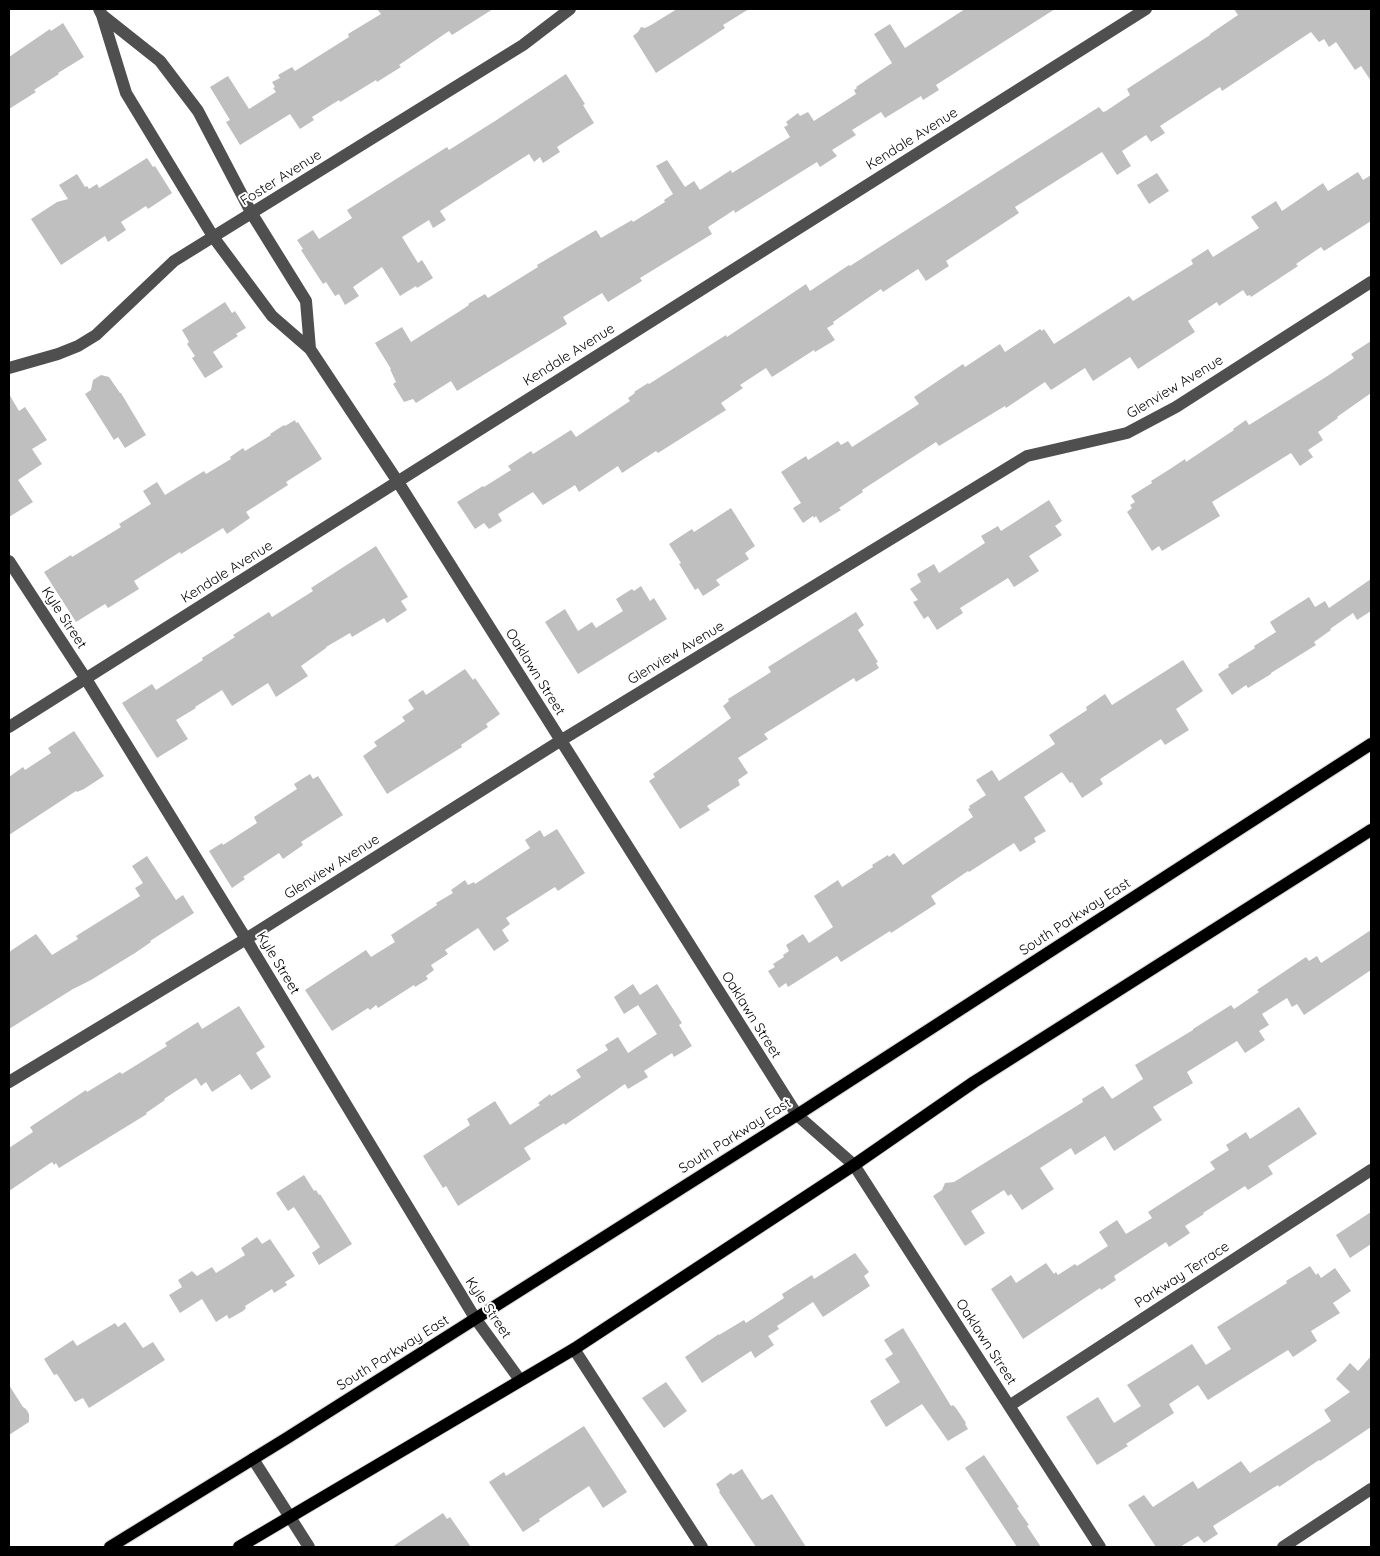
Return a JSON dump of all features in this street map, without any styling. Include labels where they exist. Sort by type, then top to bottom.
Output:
[{"type":"main road","name":"South Parkway East","points":[[110,1547],[253,1459],[797,1115],[1371,744]]},
{"type":"main road","points":[[240,1547],[574,1349],[854,1165],[974,1082],[1371,830]]},
{"type":"street","name":"Foster Avenue","points":[[9,368],[58,354],[78,346],[96,335],[174,261],[523,45],[570,9]]},
{"type":"street","name":"Kendale Avenue","points":[[9,727],[1146,9]]},
{"type":"street","points":[[101,12],[160,61],[198,111],[252,214],[306,301],[310,349]]},
{"type":"street","points":[[101,12],[126,93],[214,238],[272,316],[310,349]]},
{"type":"street","name":"Glenview Avenue","points":[[9,1082],[246,938],[560,741],[1027,456],[1127,433],[1176,407],[1371,282]]},
{"type":"street","name":"Oaklawn Street","points":[[310,349],[398,482],[797,1115],[854,1165],[1100,1547]]},
{"type":"street","name":"Kyle Street","points":[[9,561],[86,679],[246,938],[475,1318],[520,1380]]},
{"type":"street","name":"Parkway Terrace","points":[[1009,1406],[1371,1170]]},
{"type":"street","points":[[574,1349],[702,1547]]},
{"type":"street","points":[[253,1459],[309,1547]]},
{"type":"street","points":[[1283,1547],[1371,1489]]},
{"type":"building","points":[[377,9],[493,9],[452,35],[449,31],[399,65],[401,67],[340,102],[339,100],[312,117],[314,120],[300,129],[290,114],[240,145],[226,122],[230,120],[210,87],[228,76],[249,109],[276,92],[272,82],[280,78],[278,75],[292,67],[295,71],[349,37],[348,34],[381,14]]},
{"type":"building","points":[[677,9],[749,9],[723,25],[725,28],[656,73],[633,36],[641,27],[645,28],[651,25]]},
{"type":"building","points":[[965,9],[1055,9],[936,85],[939,90],[923,100],[921,96],[885,118],[881,112],[852,130],[856,135],[832,150],[837,156],[820,167],[817,162],[735,213],[734,210],[708,227],[712,234],[640,278],[642,281],[608,302],[602,293],[563,317],[567,324],[457,391],[451,381],[416,403],[413,399],[404,402],[393,384],[396,382],[391,369],[375,343],[402,327],[411,342],[468,304],[485,294],[488,298],[538,267],[537,265],[596,230],[601,238],[632,220],[633,222],[665,202],[664,200],[673,194],[656,166],[667,160],[685,187],[694,181],[700,190],[731,170],[732,173],[790,137],[784,127],[788,125],[786,122],[798,113],[800,116],[808,112],[814,121],[856,94],[854,90],[856,87],[892,63],[874,34],[890,24],[905,48]]},
{"type":"building","points":[[1234,9],[1371,9],[1371,81],[1361,66],[1355,70],[1336,42],[1329,47],[1324,39],[1319,42],[1311,32],[1222,91],[1220,87],[1160,126],[1165,133],[1151,142],[1146,135],[1122,151],[1131,166],[1117,175],[1102,152],[1015,207],[1019,213],[946,261],[949,266],[926,281],[918,269],[883,292],[881,289],[827,328],[835,340],[815,352],[814,350],[772,377],[766,368],[740,385],[743,388],[721,403],[726,410],[658,453],[656,451],[622,473],[618,466],[579,492],[575,485],[543,505],[533,492],[498,514],[502,521],[489,529],[484,523],[475,529],[457,502],[511,470],[508,466],[531,451],[533,454],[571,430],[576,437],[630,401],[628,398],[634,392],[648,383],[726,335],[727,337],[806,284],[810,291],[1099,107],[1103,112],[1106,111],[1130,95],[1127,89],[1238,15]]},
{"type":"building","points":[[63,23],[84,57],[58,73],[34,90],[36,92],[9,109],[9,57],[50,29],[51,31]]},
{"type":"building","points":[[566,74],[585,104],[583,105],[594,123],[557,147],[560,152],[543,163],[540,157],[534,162],[529,154],[440,211],[446,220],[433,228],[429,220],[402,237],[418,263],[422,260],[433,278],[400,296],[382,267],[353,287],[359,296],[345,305],[339,294],[335,296],[326,282],[323,284],[301,250],[303,249],[297,240],[313,230],[319,239],[352,218],[347,210],[447,147],[449,150]]},
{"type":"building","points":[[147,158],[153,167],[155,166],[172,193],[148,209],[146,206],[121,222],[126,230],[108,242],[105,236],[61,265],[31,219],[57,202],[68,199],[59,185],[77,174],[85,187],[87,186],[89,189],[97,184],[99,188]]},
{"type":"building","points":[[1358,172],[1363,180],[1371,175],[1371,221],[1324,251],[1321,247],[1296,264],[1298,266],[1251,297],[1250,295],[1247,296],[1243,290],[1219,306],[1217,302],[1188,321],[1195,332],[1138,369],[1130,357],[1093,381],[1085,368],[1051,390],[1045,382],[1006,408],[1005,406],[939,446],[936,442],[862,490],[863,492],[839,508],[841,510],[820,523],[816,516],[814,518],[813,516],[803,523],[793,508],[801,503],[781,472],[806,456],[808,460],[838,441],[841,445],[848,441],[852,447],[919,404],[914,397],[963,364],[965,367],[1000,344],[1005,352],[1040,329],[1042,331],[1044,329],[1054,344],[1129,296],[1133,301],[1193,264],[1191,260],[1208,249],[1213,257],[1259,228],[1251,217],[1276,201],[1282,211],[1323,183],[1328,191]]},
{"type":"building","points":[[1157,173],[1169,191],[1149,204],[1137,185]]},
{"type":"building","points":[[225,302],[232,313],[235,311],[246,328],[236,334],[238,336],[213,352],[223,367],[205,378],[192,358],[195,356],[187,344],[189,342],[182,330]]},
{"type":"building","points":[[1371,341],[1371,393],[1318,432],[1323,440],[1308,450],[1313,457],[1300,466],[1291,453],[1212,502],[1220,516],[1162,551],[1159,546],[1152,551],[1127,512],[1132,508],[1130,505],[1135,502],[1131,496],[1185,459],[1186,462],[1246,420],[1249,425],[1329,375],[1354,358],[1351,354]]},
{"type":"building","points":[[101,375],[109,377],[121,393],[146,435],[125,448],[118,437],[114,440],[85,394],[91,390],[93,380]]},
{"type":"building","points":[[9,394],[19,411],[25,407],[47,440],[32,449],[42,464],[18,480],[33,502],[9,517]]},
{"type":"building","points":[[295,420],[322,459],[286,482],[288,485],[246,512],[250,518],[227,534],[223,528],[181,554],[180,552],[134,581],[139,589],[108,608],[105,604],[76,622],[44,572],[121,527],[119,524],[151,504],[143,491],[157,482],[165,495],[204,471],[206,474],[231,459],[230,457],[243,448],[245,451],[284,425]]},
{"type":"building","points":[[1049,500],[1062,521],[1055,526],[1062,535],[1029,556],[1039,571],[1014,587],[1008,578],[960,608],[963,613],[937,630],[928,616],[924,619],[913,602],[918,600],[910,589],[921,582],[917,574],[934,564],[939,573],[985,543],[981,536],[998,526],[1001,531]]},
{"type":"building","points":[[731,508],[755,546],[745,553],[749,559],[716,580],[720,585],[703,596],[698,588],[695,590],[669,544],[692,529],[694,532]]},
{"type":"building","points":[[376,546],[408,597],[401,601],[407,610],[387,623],[384,618],[352,637],[350,633],[326,647],[301,666],[308,676],[276,697],[268,683],[232,706],[222,690],[176,720],[188,739],[157,758],[122,703],[152,684],[156,690],[203,660],[202,658],[235,637],[233,635],[269,612],[272,617],[313,591],[311,588]]},
{"type":"building","points":[[1371,579],[1371,611],[1357,620],[1353,613],[1314,642],[1316,645],[1248,688],[1246,685],[1232,695],[1218,674],[1229,667],[1228,665],[1255,648],[1254,646],[1276,632],[1270,622],[1309,597],[1315,607],[1325,601],[1329,608]]},
{"type":"building","points":[[641,586],[650,601],[654,598],[667,619],[578,674],[545,622],[565,609],[578,631],[592,622],[596,628],[623,611],[616,599]]},
{"type":"building","points":[[856,612],[864,625],[858,630],[878,662],[876,663],[879,668],[856,682],[854,678],[764,734],[768,739],[738,758],[748,773],[738,780],[740,785],[707,806],[710,810],[680,829],[649,781],[655,777],[653,774],[731,718],[723,706],[729,701],[728,699],[771,672],[768,667]]},
{"type":"building","points":[[1183,660],[1203,691],[1176,709],[1189,730],[1165,745],[1161,739],[1100,779],[1103,784],[1082,798],[1072,782],[1070,783],[1062,772],[1024,797],[1046,831],[1034,838],[1036,842],[1020,852],[1014,843],[931,896],[936,904],[891,933],[890,931],[841,962],[837,956],[788,987],[786,983],[779,988],[768,971],[775,967],[773,964],[784,957],[783,955],[789,951],[786,945],[803,934],[809,943],[833,927],[814,896],[838,880],[842,887],[888,855],[889,857],[894,853],[903,865],[973,817],[968,809],[970,808],[969,806],[986,795],[976,780],[992,770],[999,781],[1055,744],[1049,735],[1087,710],[1086,707],[1105,694],[1112,705]]},
{"type":"building","points":[[465,669],[473,680],[475,678],[500,714],[486,724],[488,727],[461,745],[462,747],[387,794],[363,756],[377,746],[374,742],[405,721],[402,717],[414,709],[408,700],[423,690],[426,695]]},
{"type":"building","points":[[74,731],[104,776],[84,789],[76,791],[9,835],[9,777],[23,767],[25,770],[51,753],[48,748]]},
{"type":"building","points":[[310,774],[313,779],[318,776],[343,815],[301,842],[303,845],[283,859],[279,853],[243,877],[245,879],[232,888],[209,851],[222,843],[223,845],[257,823],[254,817],[297,789],[294,784]]},
{"type":"building","points":[[557,829],[585,873],[558,891],[555,887],[506,918],[510,924],[502,930],[509,941],[494,951],[478,928],[445,950],[448,954],[431,965],[434,970],[426,976],[428,979],[415,987],[414,985],[378,1008],[376,1005],[370,1010],[368,1008],[332,1031],[305,990],[366,950],[371,957],[395,942],[391,935],[437,905],[436,903],[453,893],[451,890],[465,880],[468,885],[474,882],[475,884],[530,848],[525,840],[540,830],[544,837]]},
{"type":"building","points":[[147,856],[176,900],[183,895],[194,913],[150,941],[135,953],[9,1029],[9,952],[36,934],[52,955],[78,939],[76,936],[140,896],[135,888],[143,883],[132,866]]},
{"type":"building","points":[[1371,930],[1371,970],[1304,1015],[1297,1004],[1292,1007],[1287,998],[1262,1014],[1269,1025],[1259,1031],[1265,1040],[1245,1053],[1237,1041],[1187,1072],[1193,1083],[1153,1107],[1162,1120],[1114,1151],[1105,1136],[1075,1155],[1071,1148],[1040,1168],[1054,1189],[1022,1210],[1011,1194],[1008,1196],[1004,1190],[971,1211],[985,1233],[965,1246],[933,1196],[942,1190],[945,1183],[954,1182],[1083,1102],[1082,1099],[1103,1086],[1112,1099],[1143,1079],[1135,1065],[1231,1005],[1234,1009],[1259,992],[1257,990],[1306,957],[1309,961],[1317,956],[1321,963]]},
{"type":"building","points":[[633,984],[640,995],[657,984],[682,1023],[679,1025],[692,1046],[674,1057],[672,1053],[644,1071],[648,1077],[628,1089],[625,1084],[565,1125],[564,1123],[524,1148],[531,1159],[458,1206],[446,1186],[443,1188],[423,1156],[470,1125],[467,1119],[495,1101],[510,1125],[540,1105],[538,1103],[550,1094],[551,1096],[581,1077],[576,1070],[608,1050],[605,1045],[618,1037],[628,1053],[657,1034],[638,1005],[624,1014],[614,997]]},
{"type":"building","points":[[239,1006],[265,1047],[256,1053],[271,1077],[251,1090],[240,1074],[212,1092],[206,1082],[201,1086],[196,1078],[164,1099],[147,1114],[59,1168],[56,1163],[54,1165],[52,1162],[9,1191],[9,1148],[33,1132],[30,1127],[86,1090],[87,1092],[120,1072],[122,1074],[167,1046],[165,1043],[198,1022],[202,1029]]},
{"type":"building","points":[[1299,1107],[1317,1134],[1268,1166],[1273,1174],[1248,1190],[1245,1186],[1203,1213],[1185,1226],[1190,1233],[1169,1247],[1166,1242],[1114,1276],[1116,1280],[1101,1290],[1100,1288],[1023,1339],[991,1289],[1011,1275],[1016,1283],[1046,1263],[1054,1274],[1056,1272],[1058,1275],[1075,1264],[1077,1266],[1108,1246],[1099,1232],[1117,1220],[1126,1234],[1152,1218],[1148,1212],[1215,1169],[1210,1162],[1229,1150],[1226,1145],[1246,1132],[1250,1139]]},
{"type":"building","points":[[304,1175],[314,1191],[316,1190],[320,1194],[352,1244],[319,1265],[312,1253],[320,1247],[294,1207],[288,1211],[276,1193]]},
{"type":"building","points":[[1371,1212],[1371,1244],[1350,1258],[1336,1235]]},
{"type":"building","points":[[257,1237],[262,1244],[270,1239],[295,1276],[285,1282],[287,1285],[274,1293],[272,1289],[245,1306],[246,1308],[243,1311],[229,1319],[227,1315],[216,1322],[202,1299],[180,1313],[169,1295],[182,1287],[178,1280],[192,1271],[197,1276],[212,1267],[216,1273],[245,1255],[241,1248]]},
{"type":"building","points":[[855,1253],[869,1272],[864,1276],[870,1286],[823,1317],[813,1302],[777,1326],[779,1329],[768,1336],[774,1345],[755,1358],[751,1351],[702,1383],[685,1357],[744,1320],[746,1323],[784,1298],[782,1294],[812,1275],[814,1279]]},
{"type":"building","points":[[1310,1266],[1316,1275],[1318,1273],[1321,1278],[1335,1268],[1351,1291],[1333,1303],[1340,1313],[1311,1331],[1317,1341],[1293,1357],[1288,1350],[1208,1400],[1198,1385],[1169,1404],[1174,1413],[1126,1444],[1128,1446],[1097,1465],[1066,1417],[1098,1397],[1114,1423],[1141,1406],[1127,1385],[1192,1344],[1206,1365],[1231,1349],[1217,1327],[1287,1283],[1286,1281]]},
{"type":"building","points":[[125,1322],[143,1348],[153,1342],[165,1360],[89,1408],[83,1398],[75,1402],[57,1374],[54,1375],[44,1359],[73,1340],[77,1346],[115,1323],[118,1327]]},
{"type":"building","points":[[903,1328],[951,1406],[953,1405],[956,1408],[966,1423],[968,1429],[948,1441],[922,1404],[886,1427],[870,1401],[900,1382],[885,1359],[893,1354],[884,1340]]},
{"type":"building","points":[[1371,1356],[1371,1427],[1279,1487],[1278,1485],[1213,1526],[1218,1534],[1204,1543],[1198,1536],[1180,1547],[1156,1547],[1128,1505],[1144,1495],[1153,1507],[1193,1481],[1198,1489],[1241,1461],[1250,1473],[1331,1421],[1324,1410],[1350,1392],[1336,1379],[1350,1363],[1358,1371]]},
{"type":"building","points":[[666,1382],[687,1411],[664,1428],[642,1398]]},
{"type":"building","points":[[9,1385],[29,1414],[29,1422],[9,1435]]},
{"type":"building","points":[[584,1426],[627,1492],[603,1508],[589,1486],[539,1519],[540,1521],[523,1532],[489,1482],[504,1472],[506,1476]]},
{"type":"building","points":[[984,1455],[1019,1507],[1017,1508],[1041,1547],[1017,1547],[965,1468]]},
{"type":"building","points":[[742,1469],[762,1500],[772,1494],[806,1547],[756,1547],[719,1492],[716,1484],[731,1473],[733,1475]]},
{"type":"building","points":[[443,1513],[447,1519],[450,1517],[471,1547],[392,1547]]}]
